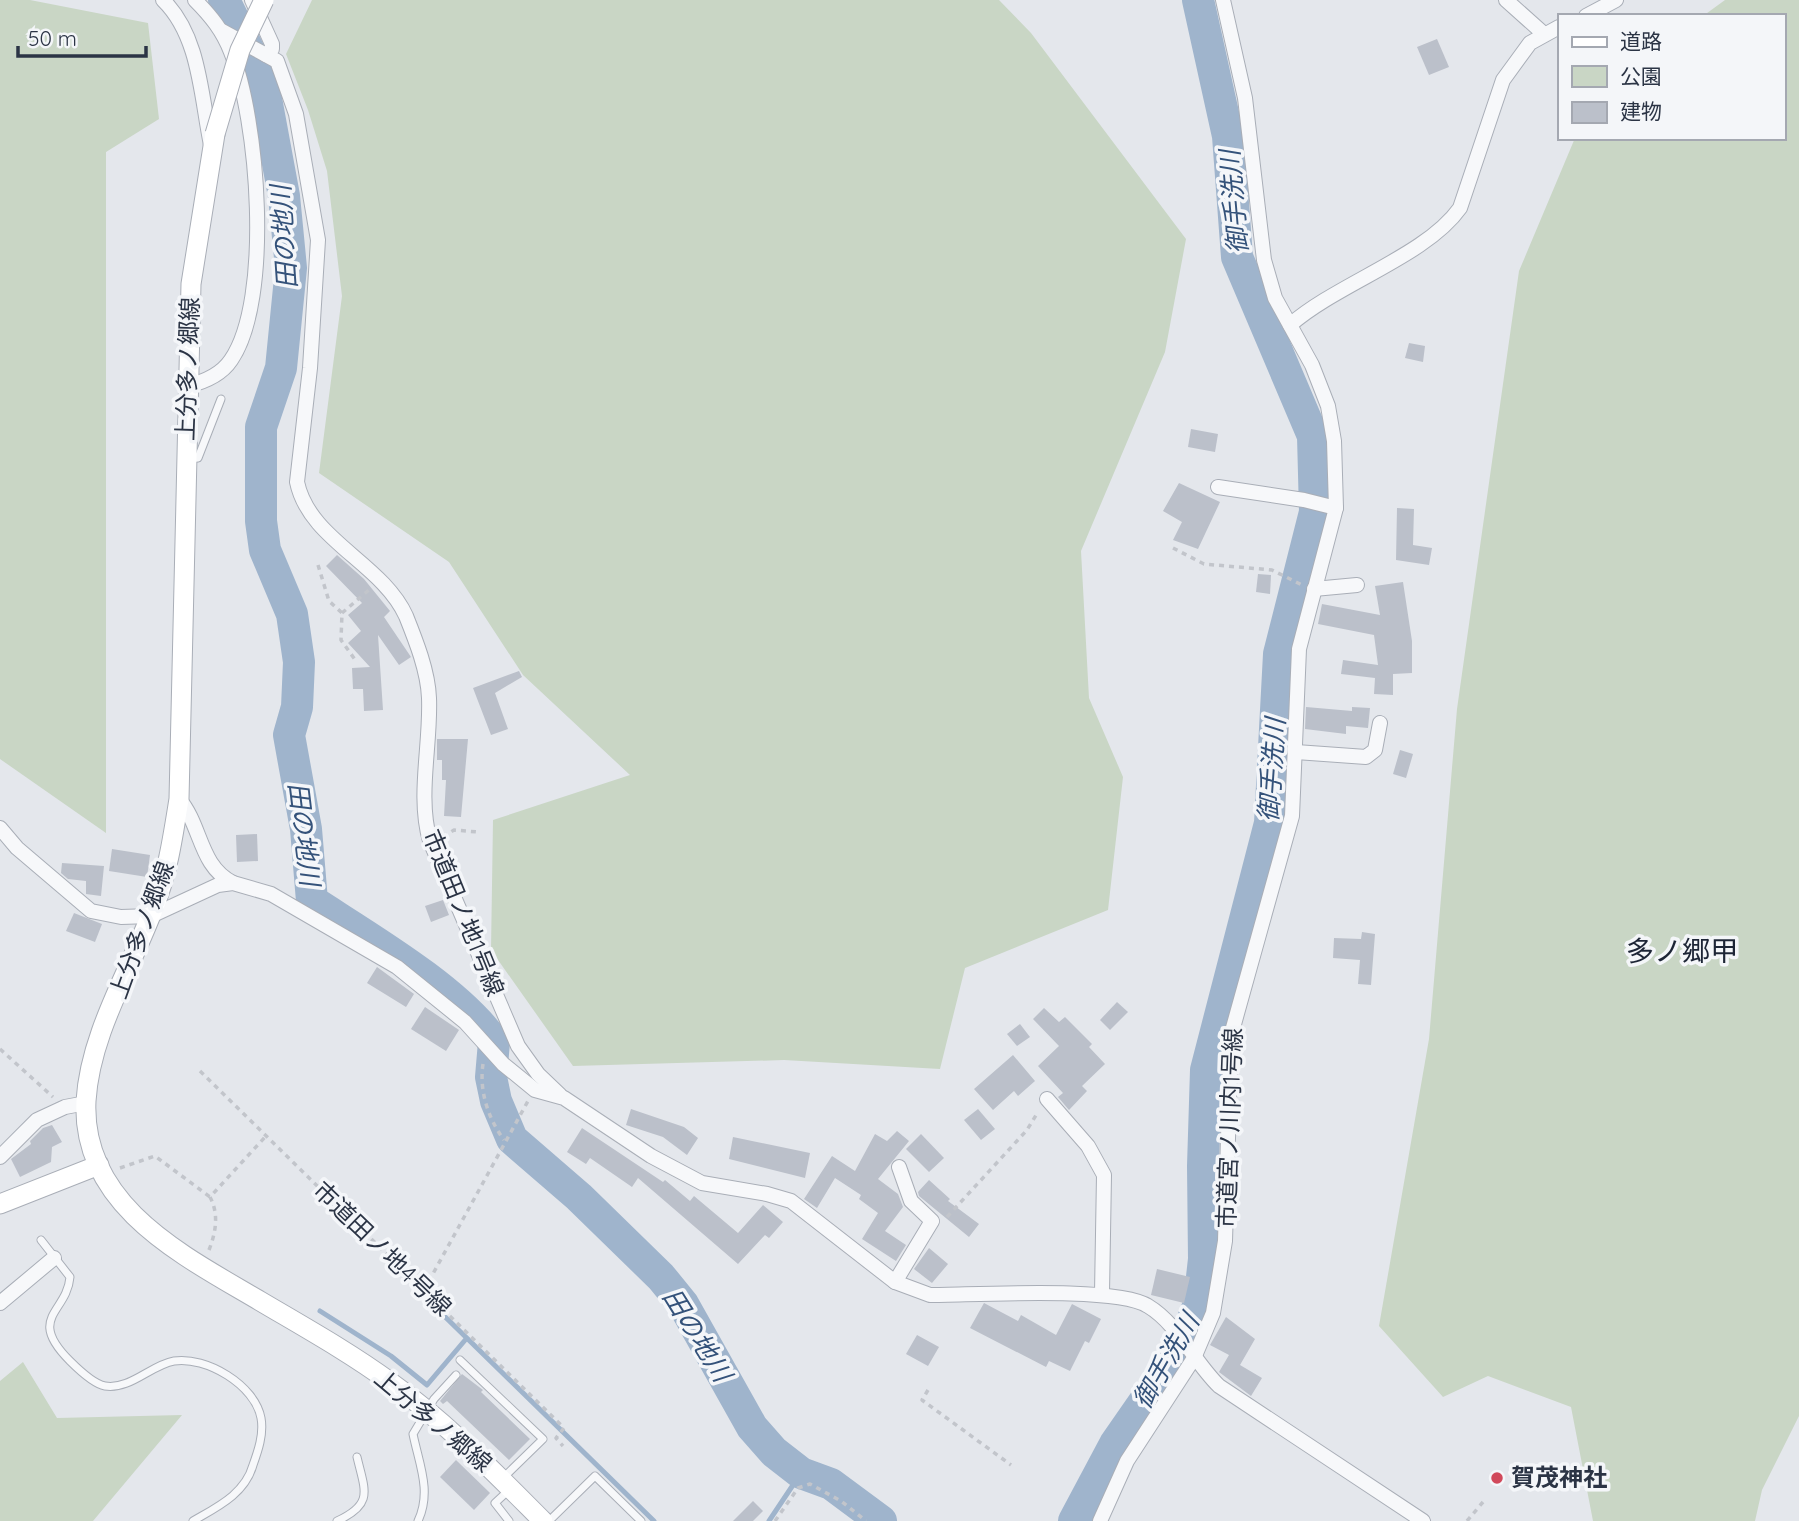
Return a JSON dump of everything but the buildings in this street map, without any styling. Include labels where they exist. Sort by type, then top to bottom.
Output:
[{"type":"main road","name":"上分多ノ郷線","points":[[264,0],[240,50],[214,142],[191,284],[179,799],[170,856],[151,916],[93,1059],[86,1102],[91,1143],[108,1167],[125,1207],[163,1241],[369,1367],[427,1410],[543,1521]]},
{"type":"main road","points":[[0,1204],[108,1167]]},
{"type":"street","points":[[163,0],[183,25],[190,43],[214,142]]},
{"type":"street","points":[[187,386],[219,373],[237,349],[247,323],[257,243],[259,200],[251,134],[233,54],[222,31],[195,0]]},
{"type":"street","points":[[222,31],[265,54],[272,49],[252,0]]},
{"type":"street","name":"市道宮ノ川内1号線","points":[[1100,1521],[1127,1461],[1191,1355],[1213,1312],[1225,1241],[1231,1035],[1292,816],[1298,649],[1309,588],[1330,506],[1334,441],[1328,406],[1312,365],[1275,298],[1264,260],[1245,98],[1223,0]]},
{"type":"street","points":[[1506,0],[1544,34]]},
{"type":"street","points":[[1590,14],[1616,0]]},
{"type":"street","points":[[1290,325],[1308,310],[1427,241],[1448,224],[1460,208],[1503,80],[1521,51],[1558,27]]},
{"type":"street","name":"市道田ノ地1号線","points":[[265,54],[282,67],[296,114],[318,240],[310,368],[297,482],[300,496],[324,527],[391,593],[406,618],[428,685],[425,810],[430,841],[518,1046],[538,1074],[564,1098]]},
{"type":"street","points":[[1218,487],[1330,506]]},
{"type":"street","points":[[1309,588],[1357,585]]},
{"type":"street","points":[[1296,751],[1366,757],[1375,750],[1380,723]]},
{"type":"street","points":[[179,799],[190,812],[208,860],[223,877],[233,883],[271,894],[397,967],[465,1022],[503,1064],[535,1090],[564,1098],[651,1156],[702,1183],[767,1194],[791,1201],[895,1282],[930,1295],[1102,1293],[1133,1298],[1148,1305],[1172,1328],[1191,1355],[1219,1386],[1423,1521]]},
{"type":"street","points":[[0,828],[17,848],[91,911],[121,918],[151,916],[218,885],[233,883]]},
{"type":"street","points":[[1047,1099],[1088,1146],[1104,1175],[1102,1293]]},
{"type":"street","points":[[0,1157],[37,1120],[65,1107],[86,1102]]},
{"type":"street","points":[[895,1282],[932,1221],[911,1201],[899,1167]]},
{"type":"street","points":[[0,1303],[54,1258]]},
{"type":"lane","points":[[185,460],[198,458],[221,399]]},
{"type":"lane","points":[[41,1240],[70,1277],[69,1285],[51,1317],[50,1328],[55,1343],[86,1375],[104,1386],[119,1384],[175,1361],[194,1362],[237,1382],[251,1398],[261,1418],[260,1443],[251,1473],[243,1487],[193,1521]]},
{"type":"lane","points":[[460,1360],[543,1439],[506,1484],[495,1503],[509,1521]]},
{"type":"lane","points":[[418,1521],[425,1492],[422,1466],[413,1434],[427,1410],[456,1374]]},
{"type":"lane","points":[[337,1521],[360,1510],[365,1497],[357,1457]]},
{"type":"lane","points":[[549,1521],[595,1476],[641,1521]]},
{"type":"path","points":[[1173,548],[1204,564],[1255,567],[1285,576],[1309,588]]},
{"type":"path","points":[[318,565],[329,601],[342,613]]},
{"type":"path","points":[[356,661],[341,640],[342,613],[371,588]]},
{"type":"path","points":[[441,838],[454,830],[478,832]]},
{"type":"path","points":[[486,1044],[482,1069],[484,1098],[496,1128],[505,1140]]},
{"type":"path","points":[[0,1049],[65,1107]]},
{"type":"path","name":"市道田ノ地4号線","points":[[200,1071],[564,1428],[556,1438],[563,1446]]},
{"type":"path","points":[[424,1290],[535,1090]]},
{"type":"path","points":[[932,1221],[938,1226],[1027,1130],[1047,1099]]},
{"type":"path","points":[[210,1197],[266,1136]]},
{"type":"path","points":[[108,1167],[155,1156],[210,1197],[215,1218],[213,1240],[207,1253]]},
{"type":"path","points":[[928,1390],[922,1399],[1011,1465]]},
{"type":"path","points":[[775,1521],[798,1488],[810,1484],[841,1501],[866,1521]]},
{"type":"path","points":[[1467,1521],[1483,1502]]},
{"type":"green space","points":[[0,0],[30,0],[148,23],[159,119],[106,152],[106,833],[0,759]]},
{"type":"green space","points":[[312,0],[999,0],[1031,33],[1186,239],[1165,352],[1081,551],[1089,698],[1123,777],[1108,910],[965,968],[940,1069],[784,1060],[573,1066],[491,950],[493,820],[630,775],[523,675],[449,562],[319,473],[342,296],[327,171],[308,110],[286,54]]},
{"type":"green space","points":[[1725,0],[1799,0],[1799,1416],[1762,1490],[1755,1521],[1593,1521],[1571,1407],[1488,1376],[1443,1397],[1379,1326],[1429,1039],[1457,709],[1519,271],[1574,140],[1785,140],[1785,14],[1706,14]]},
{"type":"green space","points":[[23,1362],[57,1418],[182,1415],[93,1521],[0,1521],[0,1381]]},
{"type":"waterway","name":"田の地川","points":[[224,0],[262,77],[284,196],[291,268],[281,368],[261,427],[261,521],[265,550],[292,614],[299,662],[297,707],[289,735],[306,829],[312,901],[410,965],[478,1022],[494,1042],[491,1077],[496,1101],[512,1139],[579,1197],[661,1277],[683,1304],[752,1427],[774,1452],[801,1473],[831,1484],[881,1521]]},
{"type":"waterway","name":"御手洗川","points":[[1074,1521],[1115,1444],[1165,1372],[1189,1329],[1199,1304],[1204,1259],[1206,1070],[1270,823],[1279,654],[1315,512],[1313,436],[1237,257],[1228,136],[1198,0]]},
{"type":"waterway","points":[[434,1306],[654,1521]]},
{"type":"waterway","points":[[320,1311],[391,1356],[427,1385],[466,1339]]},
{"type":"waterway","points":[[769,1521],[801,1473]]},
{"type":"place","name":"賀茂神社","points":[[1497,1478]]},
{"type":"district","name":"多ノ郷甲","points":[[1682,951]]}]
